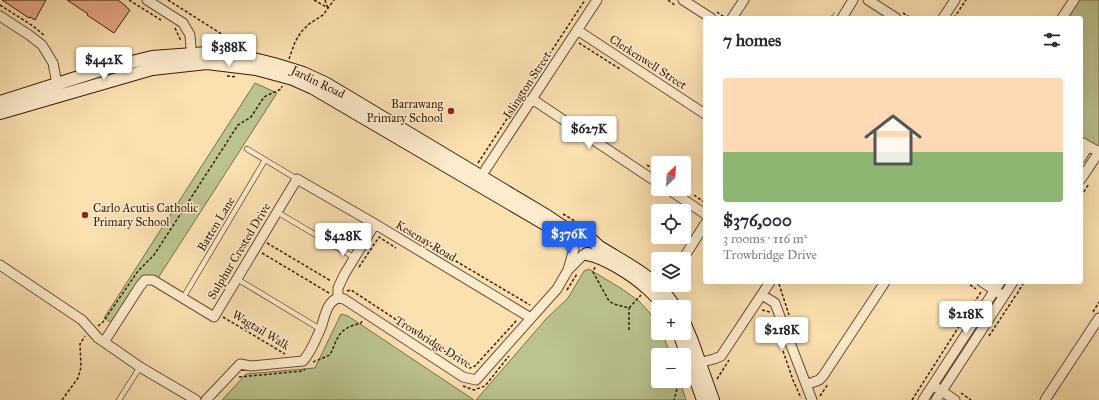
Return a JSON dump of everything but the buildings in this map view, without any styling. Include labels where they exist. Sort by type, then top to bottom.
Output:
[{"type":"street","points":[[147,0],[182,23],[190,35],[189,58]]},
{"type":"street","name":"Islington Street","points":[[479,180],[597,0]]},
{"type":"street","points":[[683,0],[708,16]]},
{"type":"street","points":[[733,16],[744,0]]},
{"type":"street","points":[[843,16],[853,0]]},
{"type":"street","points":[[868,0],[893,16]]},
{"type":"street","points":[[944,16],[955,0]]},
{"type":"street","points":[[1063,16],[1074,0]]},
{"type":"street","points":[[0,16],[42,45],[53,63],[60,89]]},
{"type":"street","name":"Clerkenwell Street","points":[[577,30],[703,113]]},
{"type":"street","name":"Jardin Road","points":[[0,102],[152,69],[189,58],[207,63],[303,73],[325,83],[479,180],[557,231],[579,251],[601,257],[647,287],[651,288]]},
{"type":"street","name":"Jardin Road","points":[[0,113],[60,89]]},
{"type":"street","points":[[532,99],[651,177]]},
{"type":"street","points":[[1083,176],[1099,152],[1085,144]]},
{"type":"street","name":"Sulphur Crested Drive","points":[[104,342],[145,280],[153,280],[214,316],[297,179]]},
{"type":"street","name":"Kesenay Road","points":[[297,179],[527,315]]},
{"type":"street","name":"Jardin Road","points":[[479,180],[548,216],[571,232],[582,234]]},
{"type":"street","points":[[678,196],[703,213]]},
{"type":"street","points":[[206,400],[240,364],[250,366],[303,361],[308,355],[320,329],[328,306],[338,292],[355,258],[375,224]]},
{"type":"street","points":[[687,252],[703,227]]},
{"type":"street","points":[[582,234],[589,236],[593,241],[594,247],[590,253],[579,251],[577,237],[582,234]]},
{"type":"street","name":"Jardin Road","points":[[593,241],[598,246],[643,273],[651,282]]},
{"type":"street","name":"Trowbridge Drive","points":[[338,292],[344,299],[464,377],[476,380],[527,315],[557,289],[579,251]]},
{"type":"street","points":[[0,265],[82,320],[104,342],[140,367],[196,400]]},
{"type":"street","points":[[695,364],[721,356],[769,284]]},
{"type":"street","points":[[806,385],[819,380],[823,376],[884,284]]},
{"type":"street","points":[[985,284],[1003,296]]},
{"type":"street","points":[[923,400],[998,284]]},
{"type":"street","points":[[936,400],[1012,284]]},
{"type":"street","name":"Jardin Road","points":[[661,292],[668,300]]},
{"type":"street","points":[[762,295],[775,303],[812,400]]},
{"type":"street","points":[[1045,400],[1099,318]]},
{"type":"street","points":[[683,340],[713,400]]},
{"type":"street","points":[[689,340],[703,400]]},
{"type":"street","points":[[932,385],[942,391],[957,396]]},
{"type":"lane","name":"Kesenay Road","points":[[247,149],[297,179]]},
{"type":"lane","name":"Batten Lane","points":[[183,298],[265,160]]},
{"type":"lane","points":[[277,212],[355,258]]},
{"type":"lane","points":[[237,279],[320,329]]},
{"type":"lane","points":[[119,400],[140,367]]},
{"type":"path","points":[[129,0],[161,20]]},
{"type":"path","points":[[314,0],[328,9]]},
{"type":"path","points":[[325,0],[328,9]]},
{"type":"path","points":[[62,400],[78,378],[80,366],[80,344],[85,336],[104,322],[138,271],[154,256],[238,125],[251,117],[264,97],[281,89],[295,42],[301,32],[309,24],[323,15],[334,0]]},
{"type":"path","points":[[478,163],[585,0]]},
{"type":"path","points":[[955,16],[966,0]]},
{"type":"path","points":[[175,28],[189,58]]},
{"type":"path","points":[[226,76],[234,78]]},
{"type":"path","points":[[358,270],[378,237],[398,249]]},
{"type":"path","points":[[255,248],[338,292],[351,290],[470,368],[475,366],[534,308],[417,238]]},
{"type":"path","points":[[261,239],[338,292]]},
{"type":"path","points":[[596,264],[593,272],[609,301],[614,304],[629,308],[653,292]]},
{"type":"path","points":[[565,293],[580,269]]},
{"type":"path","points":[[912,400],[982,292]]},
{"type":"path","points":[[629,308],[629,330]]},
{"type":"path","points":[[762,310],[770,312]]},
{"type":"path","name":"Wagtail Walk","points":[[216,313],[297,361]]},
{"type":"path","points":[[362,321],[366,324]]},
{"type":"path","points":[[783,350],[793,380],[802,400]]},
{"type":"path","points":[[458,385],[474,390],[485,386],[511,354]]},
{"type":"path","points":[[674,400],[676,388]]},
{"type":"path","points":[[957,396],[971,400]]},
{"type":"green space","points":[[1079,0],[1099,0],[1099,147],[1083,139],[1083,16],[1068,16]]},
{"type":"green space","points":[[255,83],[277,93],[158,278],[148,276],[139,280],[112,323],[104,318]]},
{"type":"green space","points":[[589,269],[622,289],[639,301],[649,312],[651,315],[651,340],[665,340],[668,348],[651,348],[651,388],[682,388],[686,400],[476,400],[546,319],[568,298],[584,271]]},
{"type":"green space","points":[[341,314],[348,316],[474,400],[222,400],[246,374],[315,368]]},
{"type":"place","name":"Barrawang Primary School","points":[[451,111]]},
{"type":"place","name":"Carlo Acutis Catholic Primary School","points":[[85,215]]}]
